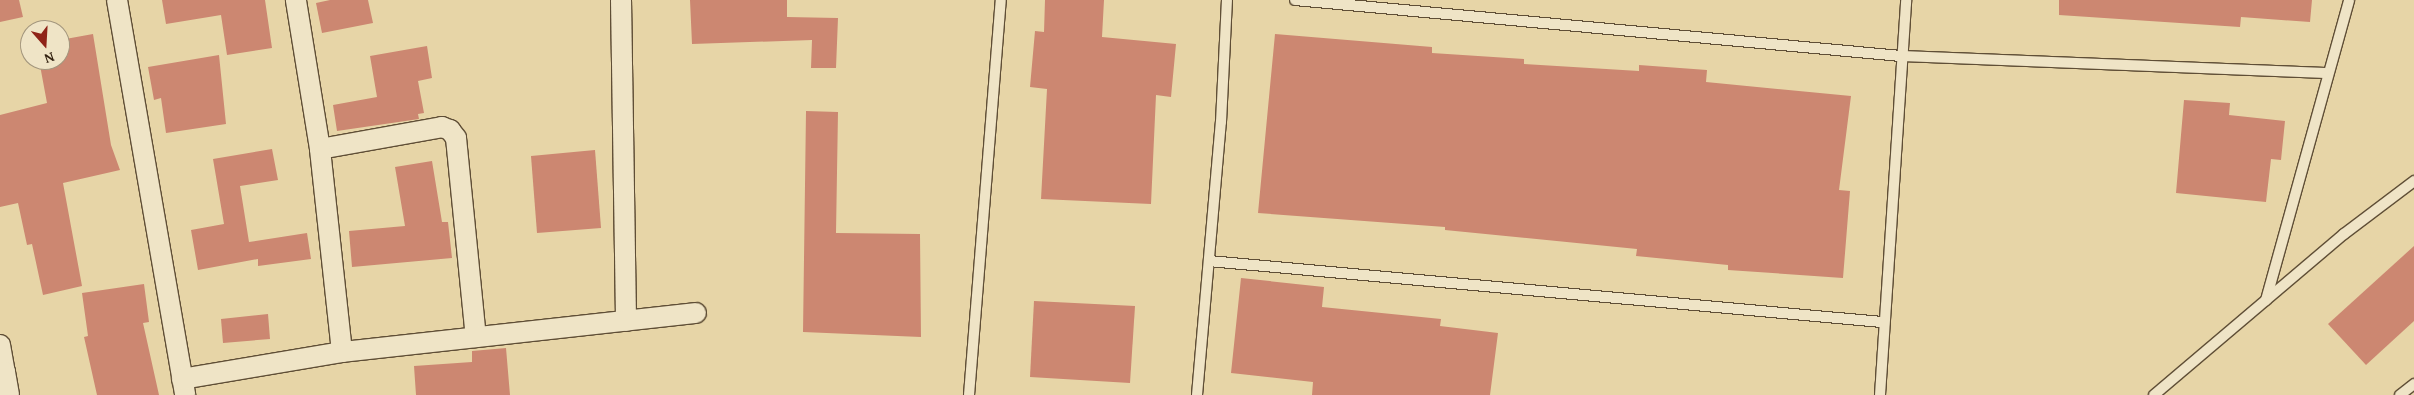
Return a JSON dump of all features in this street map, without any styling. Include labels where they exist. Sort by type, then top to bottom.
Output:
[{"type":"street","points":[[117,0],[184,387],[342,352],[696,313]]},
{"type":"street","points":[[296,0],[320,148],[342,352]]},
{"type":"street","points":[[621,0],[626,321]]},
{"type":"street","points":[[320,148],[442,127],[450,130],[456,138],[476,337]]},
{"type":"street","points":[[0,345],[3,372],[9,395]]},
{"type":"lane","points":[[968,395],[1001,0]]},
{"type":"lane","points":[[1197,395],[1209,261],[1227,0]]},
{"type":"lane","points":[[1295,0],[1901,56],[2327,74]]},
{"type":"lane","points":[[1880,395],[1882,322],[1906,0]]},
{"type":"lane","points":[[2266,300],[2349,0]]},
{"type":"lane","points":[[2154,395],[2266,300],[2414,181]]},
{"type":"lane","points":[[1209,261],[1882,322]]},
{"type":"lane","points":[[2400,395],[2414,384]]},
{"type":"building","points":[[0,0],[19,0],[23,17],[0,22]]},
{"type":"building","points":[[162,0],[265,0],[272,48],[227,55],[221,15],[166,24]]},
{"type":"building","points":[[330,0],[368,0],[373,23],[322,33],[316,3]]},
{"type":"building","points":[[690,0],[787,0],[787,17],[838,18],[836,68],[811,68],[812,40],[692,44]]},
{"type":"building","points":[[1045,0],[1104,0],[1102,37],[1176,44],[1171,97],[1156,95],[1151,204],[1041,199],[1047,89],[1030,87],[1035,31],[1044,32]]},
{"type":"building","points":[[2059,0],[2312,0],[2310,22],[2241,17],[2240,27],[2059,15]]},
{"type":"building","points":[[93,34],[111,145],[120,170],[63,183],[82,286],[43,295],[32,244],[27,245],[18,203],[0,207],[0,115],[47,103],[41,70],[70,70],[70,38]]},
{"type":"building","points":[[1275,34],[1432,47],[1432,53],[1524,59],[1524,64],[1639,71],[1639,65],[1707,70],[1706,82],[1851,96],[1839,190],[1850,191],[1843,278],[1728,270],[1728,265],[1636,256],[1637,249],[1445,230],[1445,227],[1258,213]]},
{"type":"building","points":[[427,46],[432,78],[418,81],[424,113],[418,114],[419,119],[337,131],[333,105],[377,97],[370,56]]},
{"type":"building","points":[[219,55],[226,124],[166,133],[161,98],[154,100],[148,67]]},
{"type":"building","points":[[2184,100],[2230,103],[2229,115],[2285,121],[2281,160],[2271,159],[2266,202],[2176,193]]},
{"type":"building","points":[[806,111],[838,112],[836,233],[920,234],[921,337],[803,332]]},
{"type":"building","points":[[272,149],[278,180],[240,186],[249,242],[307,233],[311,259],[258,266],[258,259],[198,270],[191,230],[224,224],[213,159]]},
{"type":"building","points":[[595,150],[601,228],[537,233],[531,156]]},
{"type":"building","points":[[432,161],[442,222],[448,222],[452,258],[352,267],[349,231],[405,226],[395,167]]},
{"type":"building","points":[[2414,246],[2414,321],[2366,365],[2328,324]]},
{"type":"building","points":[[1241,278],[1324,287],[1322,307],[1441,319],[1440,326],[1498,333],[1490,395],[1312,395],[1313,382],[1231,373]]},
{"type":"building","points":[[144,284],[149,322],[143,323],[159,395],[97,395],[84,337],[88,336],[82,293]]},
{"type":"building","points":[[1034,301],[1135,306],[1130,383],[1030,377]]},
{"type":"building","points":[[268,314],[270,339],[223,343],[221,319]]},
{"type":"building","points":[[506,348],[510,395],[416,395],[414,366],[472,362],[472,351]]}]
